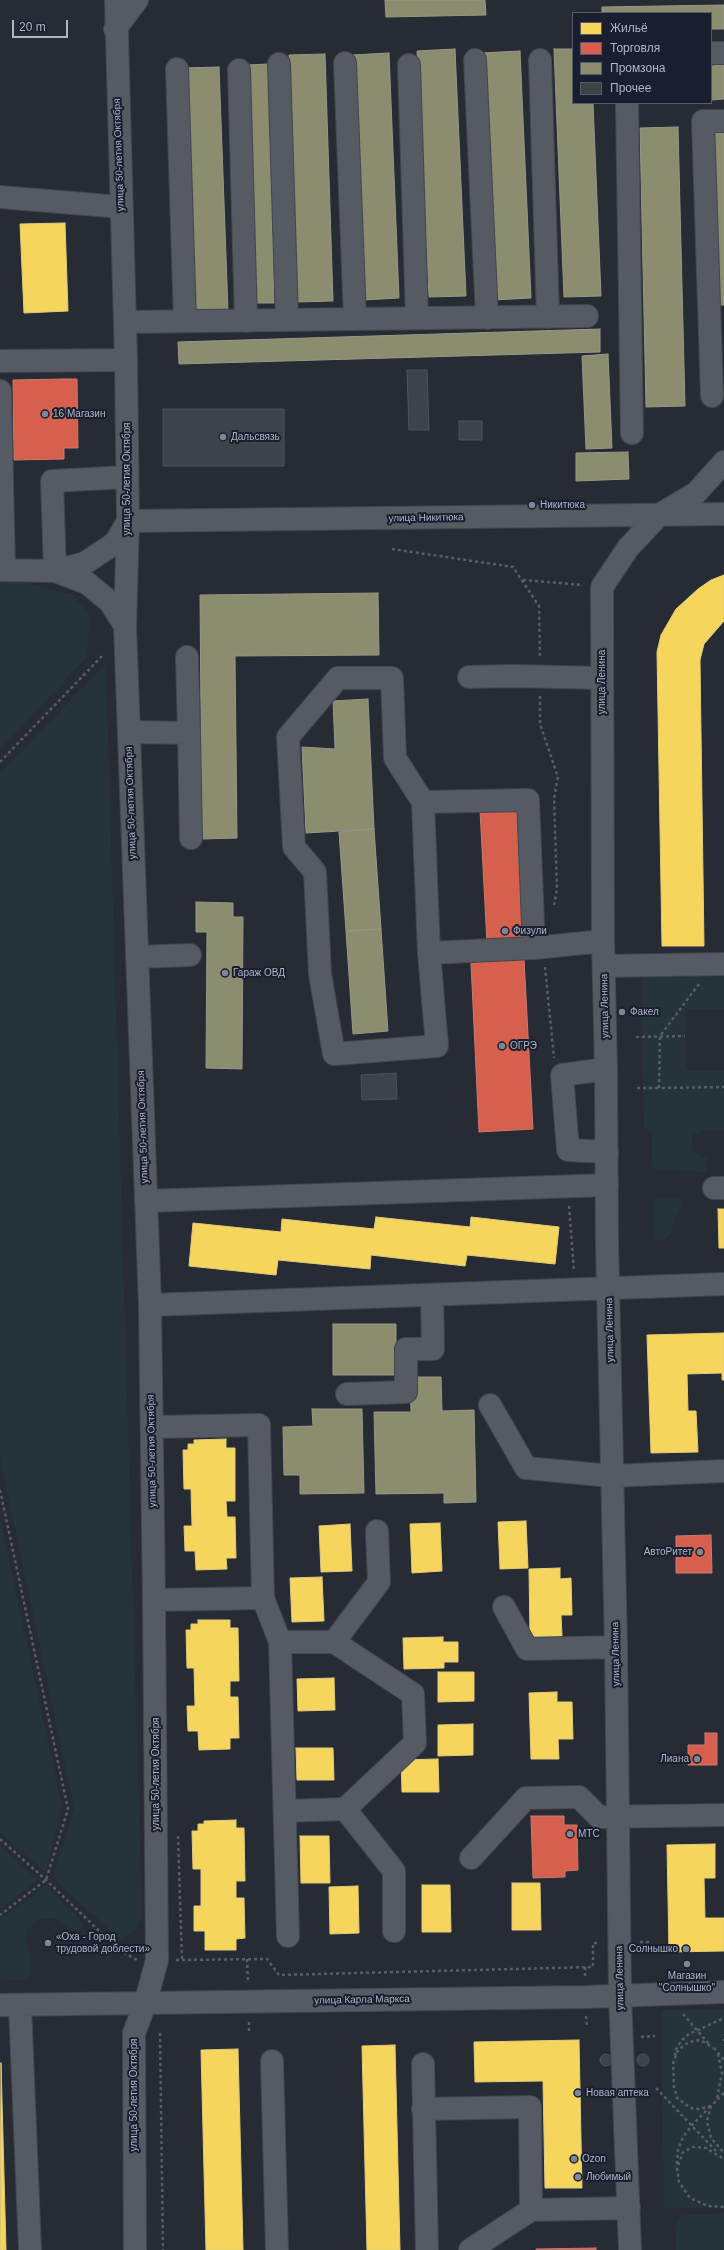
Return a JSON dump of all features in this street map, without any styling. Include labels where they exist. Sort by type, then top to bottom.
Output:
[{"type":"street","name":"улица 50-летия Октября","points":[[116,0],[115,29],[126,360],[128,522],[125,626],[150,1305],[154,1600],[157,1960],[145,2004],[134,2033],[135,2250]]},
{"type":"street","points":[[115,29],[137,0]]},
{"type":"street","points":[[712,53],[724,53]]},
{"type":"street","points":[[475,60],[487,318]]},
{"type":"street","points":[[540,60],[548,317]]},
{"type":"street","points":[[345,63],[355,319]]},
{"type":"street","points":[[279,64],[287,320]]},
{"type":"street","points":[[409,65],[417,318]]},
{"type":"street","points":[[177,69],[185,321]]},
{"type":"street","points":[[239,70],[246,321]]},
{"type":"street","points":[[627,104],[632,433]]},
{"type":"street","points":[[712,396],[703,121],[724,121]]},
{"type":"street","points":[[0,197],[121,207]]},
{"type":"street","points":[[125,322],[587,316]]},
{"type":"street","points":[[0,362],[126,360]]},
{"type":"street","points":[[0,391],[2,570],[54,571],[85,563],[115,543],[128,522]]},
{"type":"street","points":[[602,587],[628,548],[659,515],[696,493],[724,462]]},
{"type":"street","points":[[54,571],[52,481],[127,477]]},
{"type":"street","name":"улица Никитюка","points":[[128,522],[724,514]]},
{"type":"street","points":[[54,571],[87,583],[110,602],[125,626]]},
{"type":"street","name":"улица Ленина","points":[[602,587],[603,941],[606,1069],[606,1184],[616,1647],[620,1995],[630,2250]]},
{"type":"street","points":[[187,657],[190,838]]},
{"type":"street","points":[[469,677],[512,676],[602,678]]},
{"type":"street","points":[[338,678],[392,678],[395,758],[423,802],[428,953],[437,1046],[334,1054],[320,974],[315,872],[294,847],[288,737],[338,678]]},
{"type":"street","points":[[129,732],[189,733]]},
{"type":"street","points":[[423,802],[528,800],[534,948]]},
{"type":"street","points":[[428,953],[534,948],[603,941]]},
{"type":"street","points":[[137,957],[190,955]]},
{"type":"street","points":[[604,966],[719,964]]},
{"type":"street","points":[[606,1069],[562,1075],[568,1150],[607,1152]]},
{"type":"street","points":[[146,1201],[606,1184]]},
{"type":"street","points":[[150,1305],[724,1284]]},
{"type":"street","points":[[347,1394],[406,1392],[406,1348],[433,1349],[432,1295]]},
{"type":"street","points":[[490,1406],[526,1468],[612,1476],[724,1471]]},
{"type":"street","points":[[152,1427],[259,1425],[262,1598],[280,1642],[288,1936]]},
{"type":"street","points":[[334,1642],[379,1582],[377,1531]]},
{"type":"street","points":[[154,1600],[262,1598]]},
{"type":"street","points":[[504,1607],[527,1649],[616,1647]]},
{"type":"street","points":[[280,1642],[334,1642],[413,1694],[416,1743],[345,1809],[285,1811]]},
{"type":"street","points":[[471,1858],[526,1798],[579,1798],[599,1817],[618,1818],[724,1815]]},
{"type":"street","points":[[345,1809],[394,1871],[394,1931]]},
{"type":"street","name":"улица Карла Маркса","points":[[10,2005],[145,2004],[724,1992]]},
{"type":"street","points":[[10,2005],[30,2250]]},
{"type":"street","points":[[272,2061],[277,2250]]},
{"type":"street","points":[[423,2064],[427,2250]]},
{"type":"street","points":[[423,2109],[530,2107],[531,2210]]},
{"type":"street","points":[[470,2250],[531,2210],[629,2208]]},
{"type":"path","points":[[522,580],[602,587]]},
{"type":"path","points":[[0,762],[103,655]]},
{"type":"path","points":[[659,1088],[660,1036],[719,964]]},
{"type":"path","points":[[636,1037],[686,1036]]},
{"type":"path","points":[[636,1088],[724,1087]]},
{"type":"path","points":[[0,1490],[68,1809],[46,1880],[0,1915]]},
{"type":"path","points":[[0,1839],[46,1880],[118,1949],[135,1960],[267,1959],[279,1975],[593,1967],[593,1943],[652,1942]]},
{"type":"path","points":[[678,2009],[724,2060]]},
{"type":"path","points":[[711,2106],[695,2109],[685,2106],[677,2098],[674,2087],[673,2064],[676,2049],[682,2040],[696,2030],[724,2018]]},
{"type":"path","points":[[160,2033],[163,2250]]},
{"type":"path","points":[[673,2064],[677,2052],[684,2045],[690,2042],[696,2040],[704,2042],[713,2048]]},
{"type":"path","points":[[716,2100],[722,2073],[718,2053]]},
{"type":"path","points":[[656,2088],[692,2124],[723,2159]]},
{"type":"path","points":[[724,2093],[692,2124],[683,2137],[678,2150],[677,2168],[679,2182],[690,2198],[708,2206],[724,2207]]},
{"type":"path","points":[[711,2106],[707,2116],[709,2134],[715,2145],[724,2153]]},
{"type":"path","points":[[677,2168],[683,2152],[693,2147],[706,2148],[723,2159]]},
{"type":"shaded area","points":[[0,581],[23,582],[72,594],[90,616],[87,657],[0,749]]},
{"type":"shaded area","points":[[106,663],[142,1915],[138,1927],[122,1941],[53,1878],[74,1809],[0,1458],[0,773]]},
{"type":"shaded area","points":[[724,970],[724,1010],[686,1010],[685,1036],[686,1070],[724,1070],[724,1131],[703,1131],[694,1134],[692,1138],[693,1152],[707,1158],[706,1172],[655,1170],[652,1165],[652,1130],[644,1129],[641,972]]},
{"type":"shaded area","points":[[679,1197],[682,1199],[670,1235],[660,1241],[654,1238],[654,1198]]},
{"type":"shaded area","points":[[0,1518],[62,1807],[46,1870],[44,1871],[0,1833]]},
{"type":"shaded area","points":[[0,1846],[38,1880],[0,1910]]},
{"type":"shaded area","points":[[46,1885],[75,1914],[84,1926],[81,1930],[76,1930],[55,1918],[41,1919],[28,1929],[26,1937],[31,1963],[30,1974],[25,1980],[0,1981],[0,1920]]},
{"type":"shaded area","points":[[724,2009],[724,2207],[664,2208],[661,2010]]},
{"type":"shaded area","points":[[724,2213],[724,2250],[676,2250],[676,2229],[678,2220],[683,2215]]},
{"type":"building: Жильё","points":[[65,223],[68,311],[24,313],[20,224]]},
{"type":"building: Жильё","points":[[724,575],[724,621],[704,644],[700,660],[704,946],[662,946],[657,652],[661,635],[676,609],[698,589],[711,580]]},
{"type":"building: Жильё","points":[[718,1209],[724,1209],[724,1248],[719,1248]]},
{"type":"building: Жильё","points":[[376,1217],[470,1227],[471,1217],[559,1227],[555,1264],[467,1255],[465,1266],[371,1255],[370,1269],[278,1260],[276,1275],[189,1266],[193,1223],[281,1232],[282,1219],[374,1229]]},
{"type":"building: Жильё","points":[[724,1333],[724,1380],[722,1380],[722,1373],[687,1374],[688,1411],[696,1411],[698,1452],[651,1453],[647,1335]]},
{"type":"building: Жильё","points":[[226,1439],[226,1448],[235,1448],[235,1501],[226,1501],[227,1517],[235,1517],[236,1558],[226,1558],[227,1569],[196,1570],[195,1551],[185,1551],[184,1526],[192,1526],[191,1489],[184,1489],[183,1450],[188,1450],[188,1444],[194,1444],[194,1440]]},
{"type":"building: Жильё","points":[[526,1521],[528,1568],[500,1569],[498,1522]]},
{"type":"building: Жильё","points":[[440,1523],[442,1571],[412,1573],[410,1524]]},
{"type":"building: Жильё","points":[[350,1524],[352,1571],[321,1572],[319,1526]]},
{"type":"building: Жильё","points":[[560,1568],[560,1579],[571,1578],[572,1615],[561,1615],[562,1636],[530,1637],[529,1569]]},
{"type":"building: Жильё","points":[[322,1577],[324,1621],[292,1622],[290,1578]]},
{"type":"building: Жильё","points":[[198,1620],[230,1620],[230,1628],[238,1628],[239,1681],[230,1681],[230,1697],[238,1697],[239,1738],[230,1738],[230,1749],[199,1750],[198,1731],[188,1731],[187,1706],[195,1706],[194,1668],[187,1668],[186,1630],[191,1630],[191,1624],[198,1624]]},
{"type":"building: Жильё","points":[[443,1637],[443,1642],[458,1642],[458,1662],[444,1662],[444,1668],[404,1669],[403,1638]]},
{"type":"building: Жильё","points":[[438,1672],[474,1672],[474,1701],[438,1702]]},
{"type":"building: Жильё","points":[[334,1678],[335,1710],[298,1711],[297,1679]]},
{"type":"building: Жильё","points":[[557,1692],[557,1702],[572,1702],[573,1739],[558,1739],[559,1759],[531,1759],[529,1693]]},
{"type":"building: Жильё","points":[[473,1724],[473,1755],[438,1756],[438,1725]]},
{"type":"building: Жильё","points":[[296,1748],[333,1748],[334,1780],[297,1780]]},
{"type":"building: Жильё","points":[[438,1759],[439,1792],[402,1792],[401,1760]]},
{"type":"building: Жильё","points":[[236,1820],[236,1828],[244,1828],[245,1881],[236,1881],[236,1898],[244,1898],[245,1938],[236,1939],[236,1950],[205,1950],[205,1931],[194,1931],[194,1906],[201,1906],[201,1869],[193,1869],[192,1831],[198,1831],[198,1824],[204,1824],[204,1821]]},
{"type":"building: Жильё","points":[[300,1836],[329,1836],[330,1883],[301,1883]]},
{"type":"building: Жильё","points":[[715,1844],[715,1878],[704,1878],[705,1918],[724,1918],[724,1951],[669,1952],[667,1845]]},
{"type":"building: Жильё","points":[[512,1883],[540,1883],[541,1930],[512,1930]]},
{"type":"building: Жильё","points":[[422,1885],[450,1885],[451,1932],[422,1932]]},
{"type":"building: Жильё","points":[[358,1886],[359,1933],[330,1934],[329,1887]]},
{"type":"building: Жильё","points":[[579,2040],[582,2188],[545,2188],[543,2081],[475,2082],[474,2042]]},
{"type":"building: Жильё","points":[[395,2045],[400,2250],[367,2250],[362,2046]]},
{"type":"building: Жильё","points":[[238,2049],[243,2250],[206,2250],[201,2050]]},
{"type":"building: Жильё","points":[[1,2063],[6,2250],[0,2250]]},
{"type":"building: Торговля","name":"16 Магазин","points":[[77,379],[78,448],[64,448],[64,459],[14,460],[13,380]]},
{"type":"building: Торговля","name":"ОГРЭ","points":[[516,808],[533,1129],[479,1132],[471,963],[488,962],[480,810]]},
{"type":"building: Торговля","points":[[711,1535],[712,1573],[676,1573],[676,1536]]},
{"type":"building: Торговля","points":[[705,1733],[717,1733],[717,1765],[688,1765],[688,1745],[705,1745]]},
{"type":"building: Торговля","points":[[531,1816],[564,1816],[564,1825],[577,1825],[578,1870],[565,1871],[565,1877],[533,1878]]},
{"type":"building: Торговля","points":[[596,2248],[596,2250],[536,2250],[536,2249]]},
{"type":"building: Промзона","points":[[385,0],[485,0],[486,15],[386,17]]},
{"type":"building: Промзона","points":[[724,5],[724,29],[712,29],[712,12],[602,12],[602,7]]},
{"type":"building: Промзона","points":[[455,49],[466,296],[429,297],[417,51]]},
{"type":"building: Промзона","points":[[554,49],[572,49],[572,104],[593,104],[601,296],[564,297]]},
{"type":"building: Промзона","points":[[520,51],[531,298],[493,300],[482,53]]},
{"type":"building: Промзона","points":[[389,53],[399,298],[363,300],[352,55]]},
{"type":"building: Промзона","points":[[325,54],[333,301],[297,302],[289,55]]},
{"type":"building: Промзона","points":[[268,64],[274,303],[253,303],[248,65]]},
{"type":"building: Промзона","points":[[724,65],[724,99],[712,100],[712,66]]},
{"type":"building: Промзона","points":[[219,67],[228,311],[191,313],[182,68]]},
{"type":"building: Промзона","points":[[724,126],[724,305],[716,305],[709,127]]},
{"type":"building: Промзона","points":[[678,127],[685,406],[646,407],[640,128]]},
{"type":"building: Промзона","points":[[600,329],[600,352],[179,364],[178,342]]},
{"type":"building: Промзона","points":[[608,354],[612,448],[586,449],[582,356]]},
{"type":"building: Промзона","points":[[628,452],[629,479],[576,481],[576,453]]},
{"type":"building: Промзона","points":[[378,593],[379,655],[235,656],[237,838],[202,839],[200,595]]},
{"type":"building: Промзона","points":[[368,699],[374,829],[306,833],[302,747],[335,749],[333,701]]},
{"type":"building: Промзона","points":[[374,829],[381,929],[346,931],[339,832]]},
{"type":"building: Промзона","name":"Гараж ОВД","points":[[196,902],[233,903],[233,917],[243,917],[242,1069],[206,1068],[207,932],[196,932]]},
{"type":"building: Промзона","points":[[381,929],[388,1031],[353,1034],[346,931]]},
{"type":"building: Промзона","points":[[333,1324],[396,1324],[396,1375],[333,1375]]},
{"type":"building: Промзона","points":[[410,1377],[441,1377],[442,1411],[474,1410],[476,1502],[444,1503],[444,1493],[376,1494],[374,1412],[411,1412]]},
{"type":"building: Промзона","points":[[312,1409],[362,1409],[364,1493],[300,1494],[300,1475],[284,1475],[283,1427],[313,1426]]},
{"type":"building: Прочее","points":[[407,370],[427,370],[429,430],[409,430]]},
{"type":"building: Прочее","name":"Дальсвязь","points":[[163,409],[284,409],[284,466],[163,466]]},
{"type":"building: Прочее","points":[[459,421],[482,421],[482,440],[459,440]]},
{"type":"building: Прочее","points":[[396,1073],[397,1099],[362,1100],[361,1075]]},
{"type":"building: Прочее","points":[[606,2054],[610,2056],[612,2060],[610,2064],[606,2066],[602,2064],[600,2060],[602,2056]]},
{"type":"building: Прочее","points":[[643,2054],[647,2056],[649,2060],[647,2064],[643,2066],[639,2064],[637,2060],[639,2056]]},
{"type":"place","name":"16 Магазин","points":[[45,414]]},
{"type":"place","name":"Дальсвязь","points":[[223,437]]},
{"type":"place","name":"Никитюка","points":[[532,505]]},
{"type":"place","name":"Физули","points":[[505,931]]},
{"type":"place","name":"Гараж ОВД","points":[[225,973]]},
{"type":"place","name":"Факел","points":[[622,1012]]},
{"type":"place","name":"ОГРЭ","points":[[502,1046]]},
{"type":"place","name":"АвтоРитет","points":[[700,1552]]},
{"type":"place","name":"Лиана","points":[[697,1759]]},
{"type":"place","name":"МТС","points":[[570,1834]]},
{"type":"place","name":"«Оха - Город трудовой доблести»","points":[[48,1943]]},
{"type":"place","name":"Солнышко","points":[[686,1949]]},
{"type":"place","name":"Магазин \"Солнышко\"","points":[[687,1964]]},
{"type":"place","name":"Новая аптека","points":[[578,2093]]},
{"type":"place","name":"Ozon","points":[[574,2159]]},
{"type":"place","name":"Любимый","points":[[578,2177]]}]
